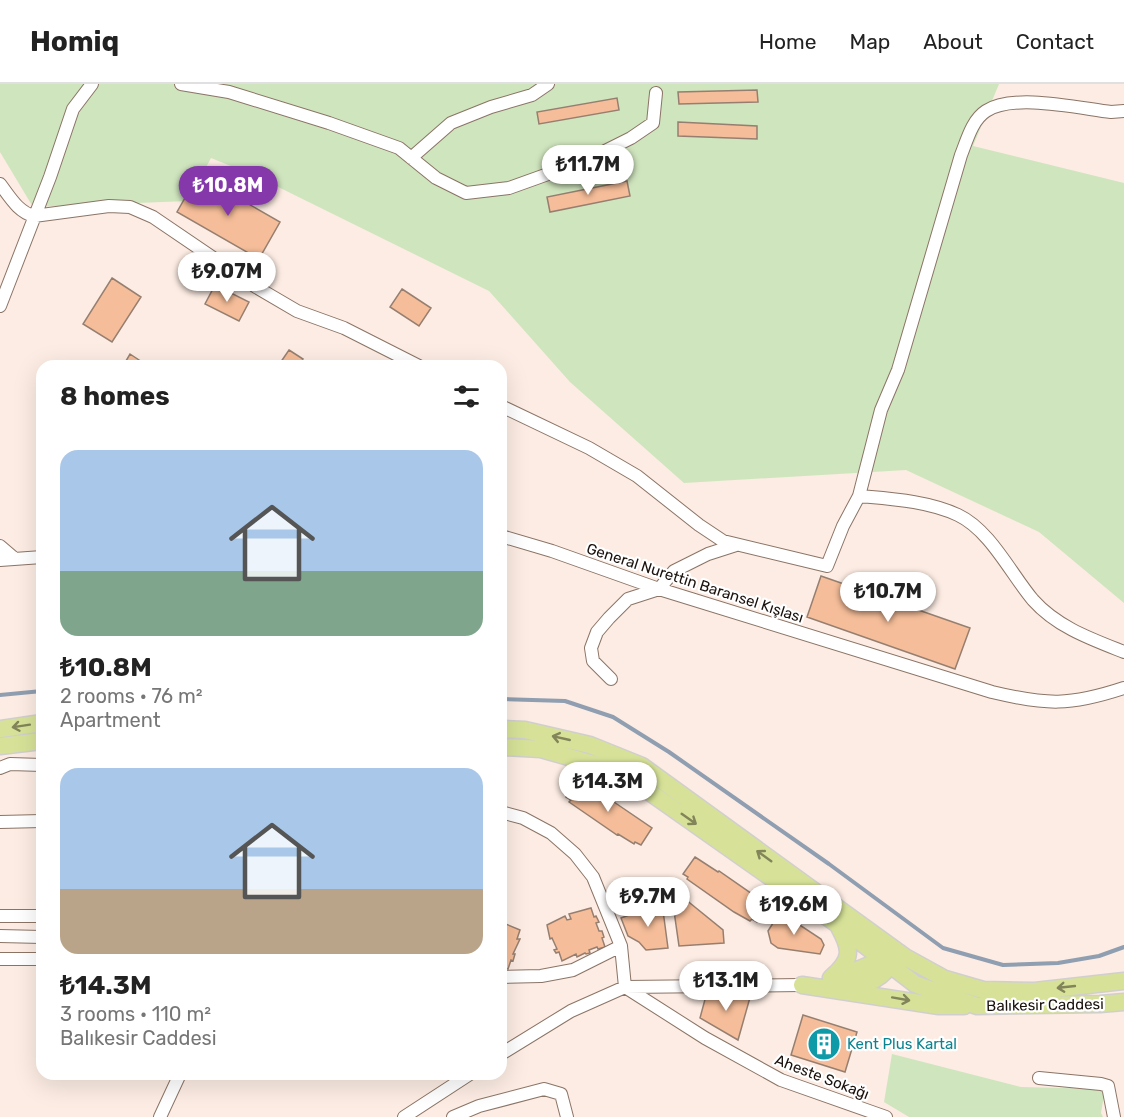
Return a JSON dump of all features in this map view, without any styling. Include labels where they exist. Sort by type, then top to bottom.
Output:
[{"type":"main road","points":[[0,729],[36,724]]},
{"type":"main road","name":"Balıkesir Caddesi","points":[[507,729],[525,730],[590,745],[642,766],[888,956],[915,984],[980,998],[1100,1004],[1124,1002]]},
{"type":"main road","points":[[0,746],[36,742]]},
{"type":"main road","name":"Balıkesir Caddesi","points":[[507,747],[541,749],[621,772],[837,924],[888,956]]},
{"type":"main road","points":[[834,984],[849,953],[847,942],[837,924]]},
{"type":"main road","points":[[834,984],[888,956]]},
{"type":"main road","name":"Balıkesir Caddesi","points":[[980,998],[1124,981]]},
{"type":"main road","points":[[802,985],[834,984],[939,1006],[980,998]]},
{"type":"street","points":[[0,306],[73,109],[92,84]]},
{"type":"street","points":[[181,84],[229,92],[329,123],[399,148],[436,178],[466,193],[509,188],[587,160],[631,138],[653,123],[656,93]]},
{"type":"street","points":[[411,158],[451,123],[491,107],[532,95],[548,84]]},
{"type":"street","points":[[507,409],[590,448],[637,476],[723,541],[827,566],[843,526],[859,496],[881,410],[898,370],[961,155],[973,126],[984,111],[1001,104],[1018,101],[1124,111]]},
{"type":"street","points":[[0,184],[15,204],[26,214],[34,216],[109,206],[130,207],[153,217],[256,287],[297,311],[344,328],[407,360]]},
{"type":"street","points":[[859,496],[916,503],[958,516],[974,525],[1034,600],[1051,617],[1084,636],[1124,652]]},
{"type":"street","name":"General Nurettin Baransel Kışlası","points":[[507,538],[552,551],[659,589],[965,684],[1015,697],[1059,703],[1079,701],[1124,687]]},
{"type":"street","points":[[611,679],[593,661],[591,648],[597,632],[628,598],[659,589],[674,571],[708,554],[737,544]]},
{"type":"street","points":[[0,546],[14,558]]},
{"type":"street","points":[[0,560],[36,557]]},
{"type":"street","points":[[0,768],[10,764],[36,765]]},
{"type":"street","points":[[507,814],[523,818],[551,833],[574,854],[593,877],[621,946],[625,987]]},
{"type":"street","points":[[0,822],[36,821]]},
{"type":"street","points":[[0,916],[36,916]]},
{"type":"street","points":[[0,936],[36,937]]},
{"type":"street","points":[[507,977],[541,976],[573,970],[621,946]]},
{"type":"street","points":[[0,959],[36,959]]},
{"type":"street","points":[[507,1050],[571,1011],[625,987],[802,985]]},
{"type":"street","name":"Aheste Sokağı","points":[[625,987],[705,1038],[781,1080],[886,1117]]},
{"type":"street","points":[[1039,1078],[1101,1083],[1108,1086],[1114,1117]]},
{"type":"street","points":[[160,1117],[177,1080]]},
{"type":"street","points":[[404,1117],[461,1080]]},
{"type":"street","points":[[453,1117],[479,1106],[544,1089],[561,1094],[567,1117]]},
{"type":"green space","points":[[0,84],[999,84],[973,146],[1124,183],[1124,603],[1039,532],[906,470],[684,483],[570,382],[489,291],[258,177],[211,158],[188,201],[33,207],[0,152]]},
{"type":"green space","points":[[892,1054],[1021,1087],[1105,1089],[1101,1113],[1103,1117],[909,1117],[884,1102]]},
{"type":"building","points":[[757,90],[758,102],[679,104],[678,92]]},
{"type":"building","points":[[617,98],[619,110],[539,124],[537,112]]},
{"type":"building","points":[[678,122],[757,126],[757,139],[678,136]]},
{"type":"building","points":[[198,175],[280,222],[259,259],[177,212]]},
{"type":"building","points":[[627,181],[630,196],[550,212],[547,197]]},
{"type":"building","points":[[112,278],[141,297],[112,342],[83,324]]},
{"type":"building","points":[[215,285],[249,302],[239,321],[205,304]]},
{"type":"building","points":[[402,289],[431,308],[419,326],[390,307]]},
{"type":"building","points":[[289,350],[303,359],[302,360],[282,360]]},
{"type":"building","points":[[130,354],[139,360],[126,360]]},
{"type":"building","points":[[821,576],[970,628],[955,669],[807,617]]},
{"type":"building","points":[[579,778],[652,828],[641,845],[617,835],[569,802],[571,800],[566,797]]},
{"type":"building","points":[[695,857],[768,905],[757,922],[752,919],[750,921],[734,912],[687,879],[688,877],[683,874]]},
{"type":"building","points":[[685,899],[723,930],[724,943],[679,946],[673,904]]},
{"type":"building","points":[[662,903],[668,948],[646,950],[639,942],[628,936],[621,918]]},
{"type":"building","points":[[591,908],[594,917],[596,916],[599,922],[596,923],[599,931],[602,931],[605,947],[598,949],[597,947],[589,950],[590,953],[577,957],[576,954],[562,961],[559,952],[556,953],[554,950],[557,949],[552,938],[550,939],[547,925],[565,916],[567,920],[571,919],[569,914]]},
{"type":"building","points":[[780,912],[821,939],[824,945],[820,954],[778,948],[771,943],[768,931]]},
{"type":"building","points":[[507,925],[520,930],[517,939],[520,939],[508,969]]},
{"type":"building","points":[[707,992],[751,994],[738,1040],[700,1018]]},
{"type":"building","name":"Kent Plus Kartal","points":[[803,1015],[857,1032],[845,1072],[791,1055]]},
{"type":"waterway","points":[[0,695],[36,692]]},
{"type":"waterway","points":[[507,699],[565,701],[613,717],[669,752],[829,864],[943,948],[1003,965],[1058,963],[1099,956],[1124,947]]},
{"type":"place","name":"Kent Plus Kartal","points":[[824,1044]]}]
